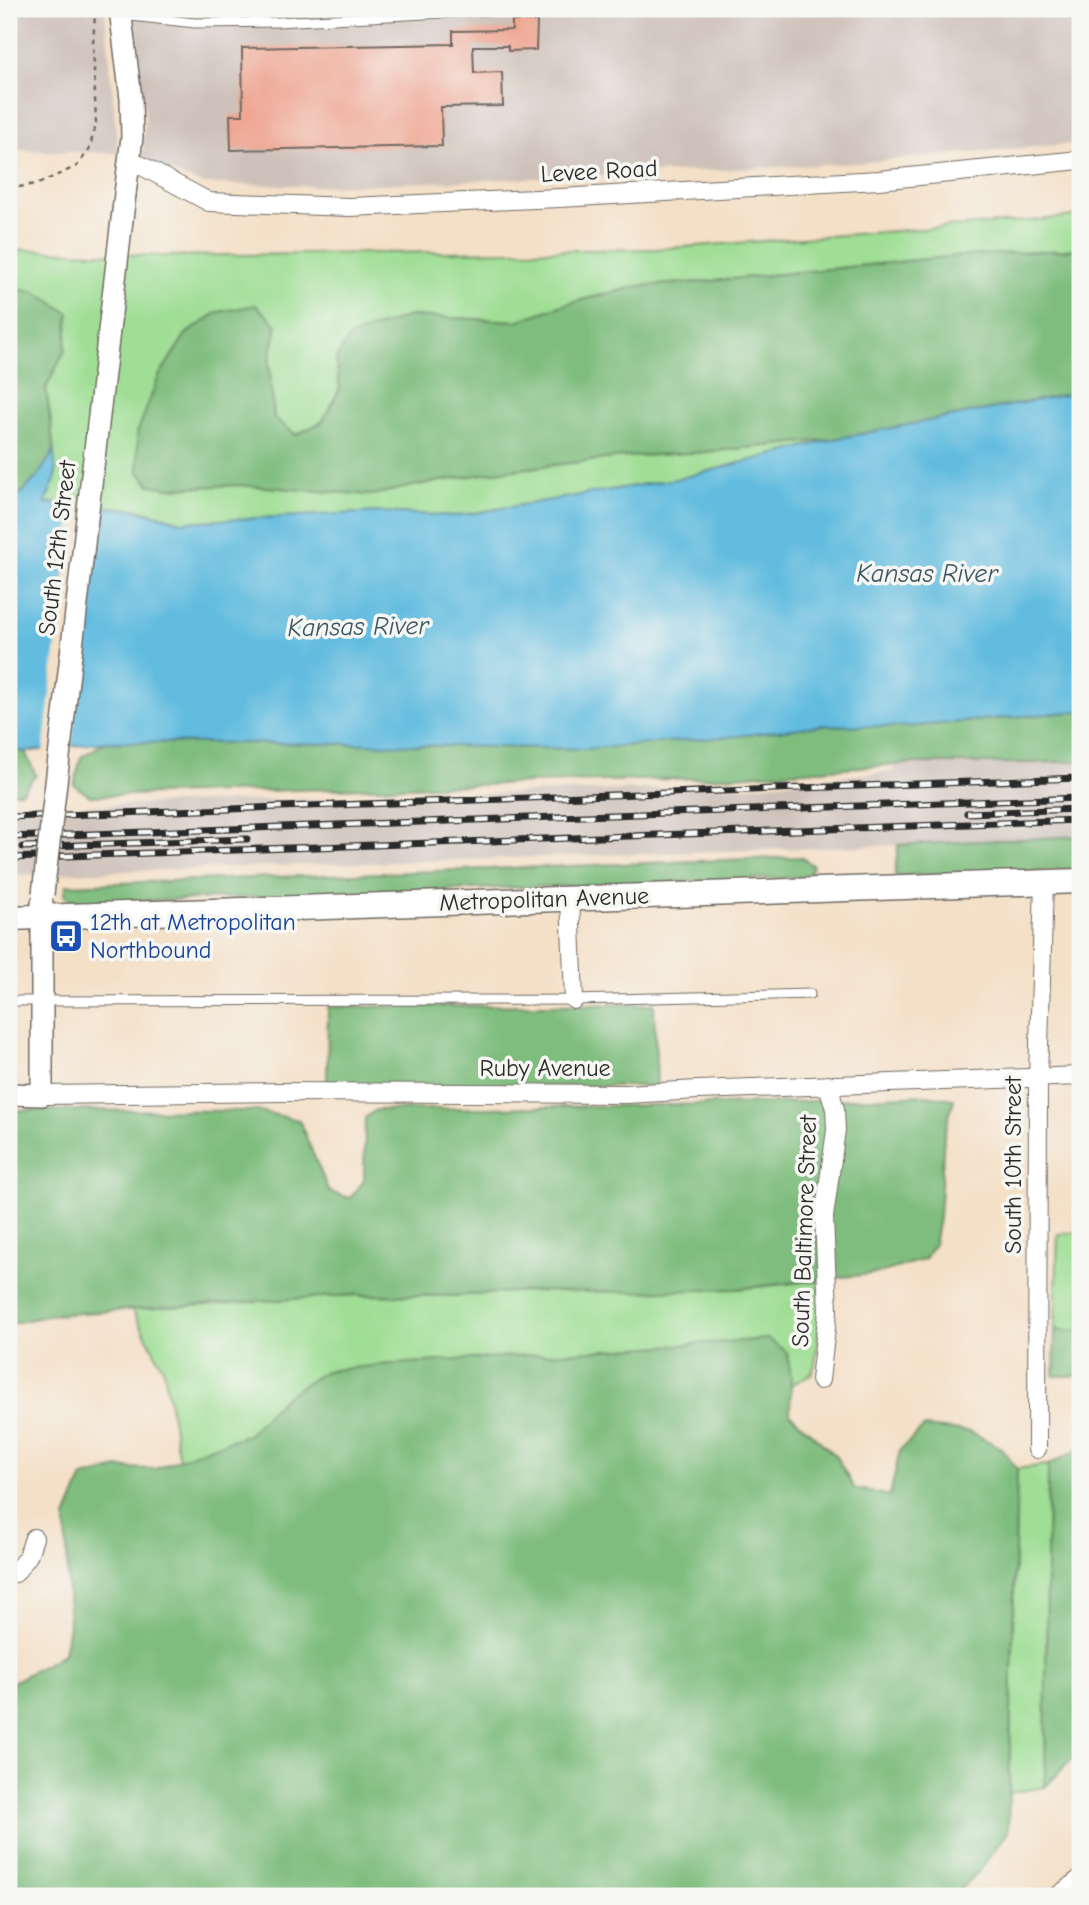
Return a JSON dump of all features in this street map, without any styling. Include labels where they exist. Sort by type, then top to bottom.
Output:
[{"type":"main road","name":"Metropolitan Avenue","points":[[9,918],[42,906],[570,898],[1080,881]]},
{"type":"street","name":"South 12th Street","points":[[42,1095],[42,906],[132,137],[131,99],[114,11]]},
{"type":"street","name":"Levee Road","points":[[129,159],[209,202],[349,207],[879,180],[1080,160]]},
{"type":"street","name":"South 10th Street","points":[[1037,1448],[1038,1078],[1044,882]]},
{"type":"street","points":[[570,898],[574,1000]]},
{"type":"street","name":"Ruby Avenue","points":[[9,1094],[283,1092],[584,1095],[1080,1076]]},
{"type":"street","name":"South Baltimore Street","points":[[820,1380],[828,1311],[824,1217],[835,1130],[835,1109],[828,1085]]},
{"type":"street","points":[[9,1573],[15,1573],[28,1556],[34,1538]]},
{"type":"street","points":[[1058,1896],[1080,1879]]},
{"type":"lane","points":[[114,11],[195,23],[277,22],[518,9]]},
{"type":"lane","points":[[9,1001],[574,1000],[810,994]]},
{"type":"path","points":[[9,189],[40,183],[77,166],[89,150],[96,124],[93,43],[95,15],[114,11]]},
{"type":"shaded area","points":[[9,9],[105,9],[118,153],[9,150]]},
{"type":"shaded area","points":[[133,9],[1080,9],[1080,143],[857,163],[615,175],[325,186],[203,184],[143,159],[145,110]]},
{"type":"shaded area","points":[[1080,761],[1080,836],[898,845],[9,875],[9,808],[748,786],[894,771],[893,765],[916,763]]},
{"type":"green space","points":[[1080,215],[1080,249],[946,257],[638,286],[566,304],[517,321],[409,316],[336,358],[340,389],[322,422],[296,435],[274,418],[269,363],[277,325],[218,312],[186,334],[159,376],[150,485],[169,488],[239,485],[372,495],[494,472],[622,457],[834,439],[682,478],[456,516],[379,512],[182,522],[142,510],[44,502],[56,477],[46,388],[65,350],[9,289],[9,249],[160,256],[656,249]]},
{"type":"green space","points":[[1080,249],[1080,392],[834,439],[622,457],[494,472],[372,495],[239,485],[169,488],[150,485],[138,471],[137,433],[159,376],[186,334],[218,312],[256,305],[277,325],[269,363],[274,418],[296,435],[322,422],[340,389],[336,358],[350,336],[409,316],[517,321],[566,304],[638,286],[946,257]]},
{"type":"green space","points":[[9,289],[34,291],[69,313],[65,350],[46,388],[54,451],[38,476],[21,494],[9,494]]},
{"type":"green space","points":[[1080,711],[1080,761],[916,763],[704,778],[90,796],[74,785],[81,757],[106,742],[582,749],[754,734],[823,725],[905,727]]},
{"type":"green space","points":[[9,749],[25,752],[36,775],[21,792],[9,793]]},
{"type":"green space","points":[[1080,836],[1080,869],[895,876],[898,845]]},
{"type":"green space","points":[[802,857],[813,866],[808,877],[85,903],[73,901],[64,895],[67,885]]},
{"type":"green space","points":[[654,1004],[657,1086],[327,1086],[328,1007]]},
{"type":"green space","points":[[925,1095],[954,1099],[944,1135],[939,1218],[934,1244],[925,1259],[880,1273],[735,1289],[530,1291],[452,1296],[354,1295],[51,1315],[9,1324],[9,1110],[259,1111],[299,1120],[329,1192],[350,1198],[364,1181],[365,1118],[376,1110],[776,1103]]},
{"type":"green space","points":[[1080,1232],[1080,1330],[1055,1330],[1058,1234]]},
{"type":"green space","points":[[818,1281],[822,1305],[815,1365],[811,1374],[791,1385],[787,1352],[283,1398],[249,1434],[179,1460],[164,1370],[132,1309],[354,1295],[452,1296],[530,1291],[735,1289]]},
{"type":"green space","points":[[1055,1330],[1080,1330],[1080,1376],[1054,1376]]},
{"type":"green space","points":[[768,1339],[787,1352],[791,1377],[790,1414],[835,1455],[854,1488],[890,1496],[900,1450],[924,1427],[971,1432],[1001,1448],[1017,1469],[1008,1832],[979,1871],[954,1896],[9,1896],[9,1684],[64,1654],[69,1625],[66,1518],[83,1477],[118,1468],[155,1469],[249,1434],[283,1398],[325,1371]]},
{"type":"green space","points":[[1080,1449],[1080,1751],[1045,1787],[1048,1465]]},
{"type":"green space","points":[[1048,1465],[1045,1787],[1009,1793],[1017,1469]]},
{"type":"water","name":"Kansas River","points":[[1080,392],[1080,711],[905,727],[823,725],[738,736],[586,749],[106,742],[25,752],[9,749],[9,494],[21,494],[38,476],[54,451],[56,477],[45,503],[133,509],[182,522],[379,512],[456,516],[682,478],[834,439]]},
{"type":"pier","points":[[73,501],[101,503],[71,750],[43,753]]},
{"type":"building","points":[[512,21],[537,21],[536,50],[508,51],[508,46],[473,46],[474,73],[502,72],[503,106],[441,107],[442,146],[231,150],[230,115],[243,115],[242,48],[453,44],[453,31],[512,30]]},
{"type":"railway","points":[[9,817],[1080,778]]},
{"type":"railway","points":[[9,837],[1080,798]]},
{"type":"railway","points":[[967,813],[1080,809]]},
{"type":"railway","points":[[9,858],[1080,820]]},
{"type":"railway","points":[[23,847],[247,839]]},
{"type":"place","name":"12th at Metropolitan Northbound","points":[[66,936]]}]
